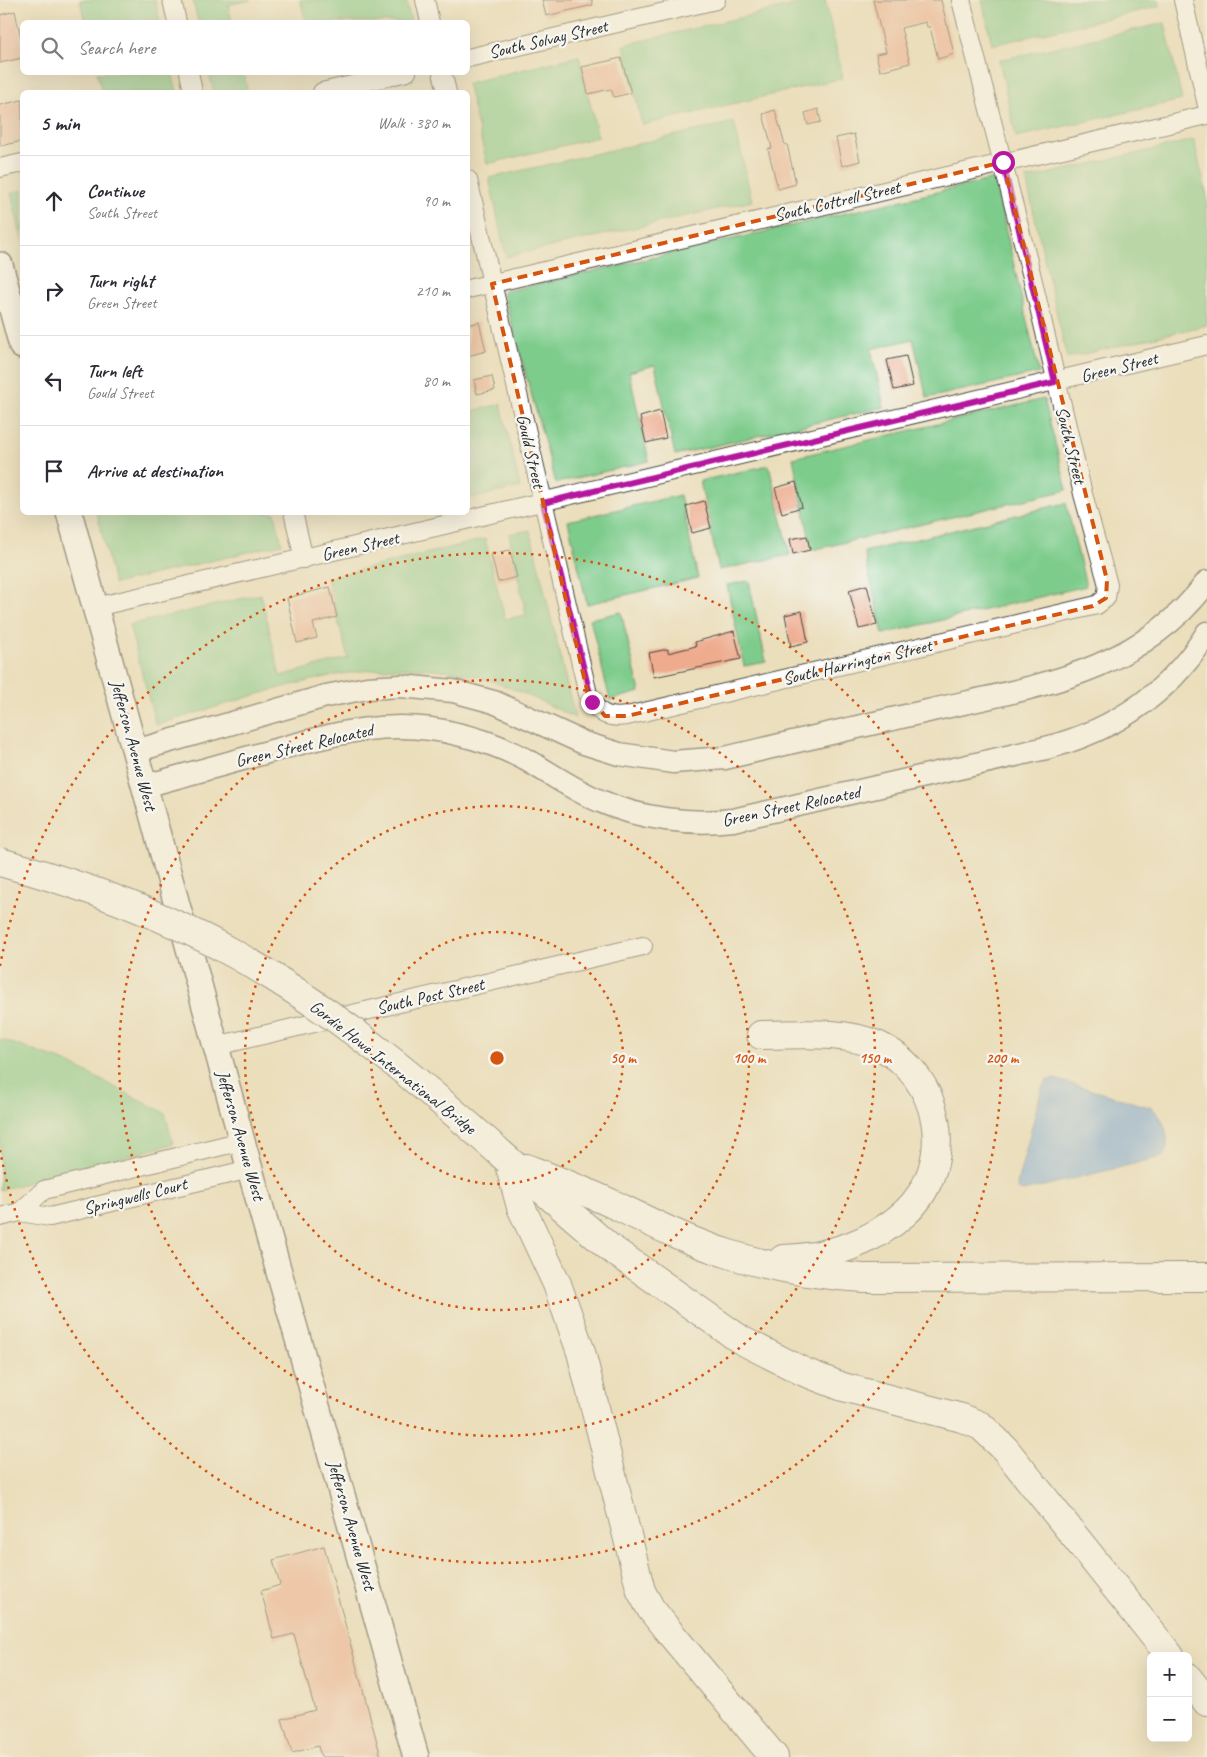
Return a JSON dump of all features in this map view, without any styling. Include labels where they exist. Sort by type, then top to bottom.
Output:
[{"type":"highway","name":"Gordie Howe International Bridge","points":[[0,862],[36,872],[137,908],[236,954],[315,1004],[356,1033],[439,1100],[610,1248],[706,1318],[741,1340],[804,1372],[843,1387],[930,1408],[981,1426],[1005,1449],[1167,1652]]},
{"type":"highway","points":[[744,1258],[802,1258],[848,1247],[877,1233],[906,1212],[919,1195],[930,1174],[937,1145],[934,1113],[925,1088],[911,1070],[890,1052],[864,1040],[761,1035]]},
{"type":"highway","points":[[508,1160],[596,1197],[673,1233],[744,1258],[808,1272],[863,1278],[1207,1277]]},
{"type":"highway","points":[[508,1160],[521,1206],[557,1284],[579,1345],[642,1591],[651,1609],[666,1628],[774,1757]]},
{"type":"highway","points":[[1192,1683],[1207,1702]]},
{"type":"main road","points":[[0,265],[20,339]]},
{"type":"main road","name":"Jefferson Avenue West","points":[[70,515],[242,1141],[416,1757]]},
{"type":"street","points":[[172,0],[177,20]]},
{"type":"street","points":[[425,0],[430,20]]},
{"type":"street","name":"South Solvay Street","points":[[470,58],[716,0]]},
{"type":"street","name":"South Street","points":[[961,0],[1003,162],[1055,382],[1107,580],[1106,598]]},
{"type":"street","points":[[1183,0],[1207,106]]},
{"type":"street","points":[[190,75],[193,90]]},
{"type":"street","points":[[330,90],[394,75]]},
{"type":"street","points":[[443,75],[446,90]]},
{"type":"street","name":"South Cottrell Street","points":[[470,289],[1207,114]]},
{"type":"street","points":[[0,168],[20,163]]},
{"type":"street","name":"Gould Street","points":[[470,189],[588,694],[596,708],[605,716]]},
{"type":"street","name":"Green Street","points":[[96,607],[1207,346]]},
{"type":"street","points":[[294,515],[304,559]]},
{"type":"street","points":[[135,752],[326,696],[367,688],[401,686],[436,688],[494,702],[584,743],[619,754],[672,762],[725,758],[1080,674],[1139,646],[1186,606],[1207,582]]},
{"type":"street","name":"South Harrington Street","points":[[605,716],[627,716],[1093,606],[1106,598]]},
{"type":"street","name":"Green Street Relocated","points":[[145,786],[338,733],[378,727],[400,727],[457,734],[492,744],[524,758],[586,795],[615,807],[653,816],[687,821],[742,819],[1046,748],[1095,731],[1133,712],[1154,695],[1178,671],[1207,633]]},
{"type":"street","name":"South Post Street","points":[[216,1046],[643,946]]},
{"type":"street","name":"Springwells Court","points":[[20,1212],[44,1190],[242,1141]]},
{"type":"street","name":"Springwells Court","points":[[0,1217],[20,1212],[50,1217],[250,1169]]},
{"type":"highlighted area","points":[[1003,162],[1107,580],[1106,598],[1093,606],[627,716],[605,716],[588,694],[492,284]]},
{"type":"green space","points":[[80,0],[155,0],[160,20],[85,20]]},
{"type":"green space","points":[[193,0],[251,0],[228,5],[232,20],[198,20]]},
{"type":"green space","points":[[300,0],[406,0],[411,20],[305,20]]},
{"type":"green space","points":[[815,0],[825,0],[843,78],[642,125],[624,45]]},
{"type":"green space","points":[[982,0],[1159,0],[1160,6],[992,45]]},
{"type":"green space","points":[[1165,23],[1182,100],[1016,137],[999,60]]},
{"type":"green space","points":[[579,56],[598,137],[487,164],[467,83]]},
{"type":"green space","points":[[98,75],[173,75],[176,90],[101,90]]},
{"type":"green space","points":[[210,75],[244,75],[247,89],[213,90]]},
{"type":"green space","points":[[734,122],[752,201],[506,257],[489,178]]},
{"type":"green space","points":[[1194,140],[1207,196],[1207,325],[1067,358],[1026,179]]},
{"type":"green space","points":[[994,179],[1039,373],[927,398],[913,339],[871,349],[884,407],[675,455],[655,365],[629,372],[649,461],[556,483],[503,292]]},
{"type":"green space","points":[[20,191],[20,231],[11,193]]},
{"type":"green space","points":[[1044,399],[1067,490],[812,550],[793,458]]},
{"type":"green space","points":[[501,404],[520,487],[470,499],[470,412]]},
{"type":"green space","points":[[769,465],[790,555],[719,570],[700,481]]},
{"type":"green space","points":[[680,495],[698,578],[587,604],[568,521]]},
{"type":"green space","points":[[1066,503],[1086,586],[883,634],[864,552]]},
{"type":"green space","points":[[97,515],[275,515],[282,544],[114,584]]},
{"type":"green space","points":[[530,530],[575,718],[543,702],[489,680],[447,671],[405,668],[363,671],[321,678],[279,688],[156,725],[129,625],[261,594],[280,676],[348,658],[327,578],[485,539],[505,619],[526,615],[509,534]]},
{"type":"green space","points":[[749,581],[766,662],[744,666],[727,585]]},
{"type":"green space","points":[[621,612],[640,692],[610,700],[590,619]]},
{"type":"green space","points":[[0,1039],[66,1062],[165,1113],[173,1144],[0,1190]]},
{"type":"water","points":[[1055,1079],[1152,1108],[1161,1118],[1166,1132],[1167,1146],[1162,1157],[1023,1191],[1018,1189],[1017,1184],[1042,1088],[1047,1080]]},
{"type":"building","points":[[542,0],[592,0],[593,5],[546,16]]},
{"type":"building","points":[[873,0],[941,0],[954,54],[938,59],[930,27],[927,27],[926,22],[901,28],[910,63],[880,71],[876,54],[886,52]]},
{"type":"building","points":[[15,11],[20,34],[20,58],[0,63],[0,15]]},
{"type":"building","points":[[621,58],[631,93],[614,97],[611,89],[588,94],[582,67]]},
{"type":"building","points":[[20,100],[20,141],[0,146],[0,105]]},
{"type":"building","points":[[818,109],[821,122],[808,125],[805,113]]},
{"type":"building","points":[[775,110],[785,145],[787,144],[796,184],[778,189],[768,149],[772,148],[763,114]]},
{"type":"building","points":[[854,134],[860,161],[842,166],[836,138]]},
{"type":"building","points":[[479,322],[486,351],[470,355],[470,324]]},
{"type":"building","points":[[906,356],[913,386],[894,390],[887,360]]},
{"type":"building","points":[[492,376],[495,390],[477,394],[474,380]]},
{"type":"building","points":[[660,411],[666,438],[646,443],[640,417]]},
{"type":"building","points":[[796,482],[802,507],[782,513],[775,488]]},
{"type":"building","points":[[704,501],[711,528],[692,533],[686,506]]},
{"type":"building","points":[[807,536],[810,550],[793,554],[790,539]]},
{"type":"building","points":[[510,550],[517,577],[498,582],[491,554]]},
{"type":"building","points":[[867,585],[877,625],[859,629],[849,590]]},
{"type":"building","points":[[330,587],[337,617],[313,623],[317,638],[297,643],[287,598]]},
{"type":"building","points":[[802,611],[808,642],[791,646],[785,615]]},
{"type":"building","points":[[734,631],[741,659],[654,677],[649,653],[668,649],[668,653],[696,646],[695,642]]},
{"type":"building","points":[[324,1546],[381,1757],[321,1757],[318,1746],[292,1753],[282,1719],[315,1710],[294,1634],[274,1639],[261,1591],[280,1585],[273,1560]]},
{"type":"route","points":[[592,702],[588,694],[543,503],[1055,382],[1031,273],[1003,162]]}]
